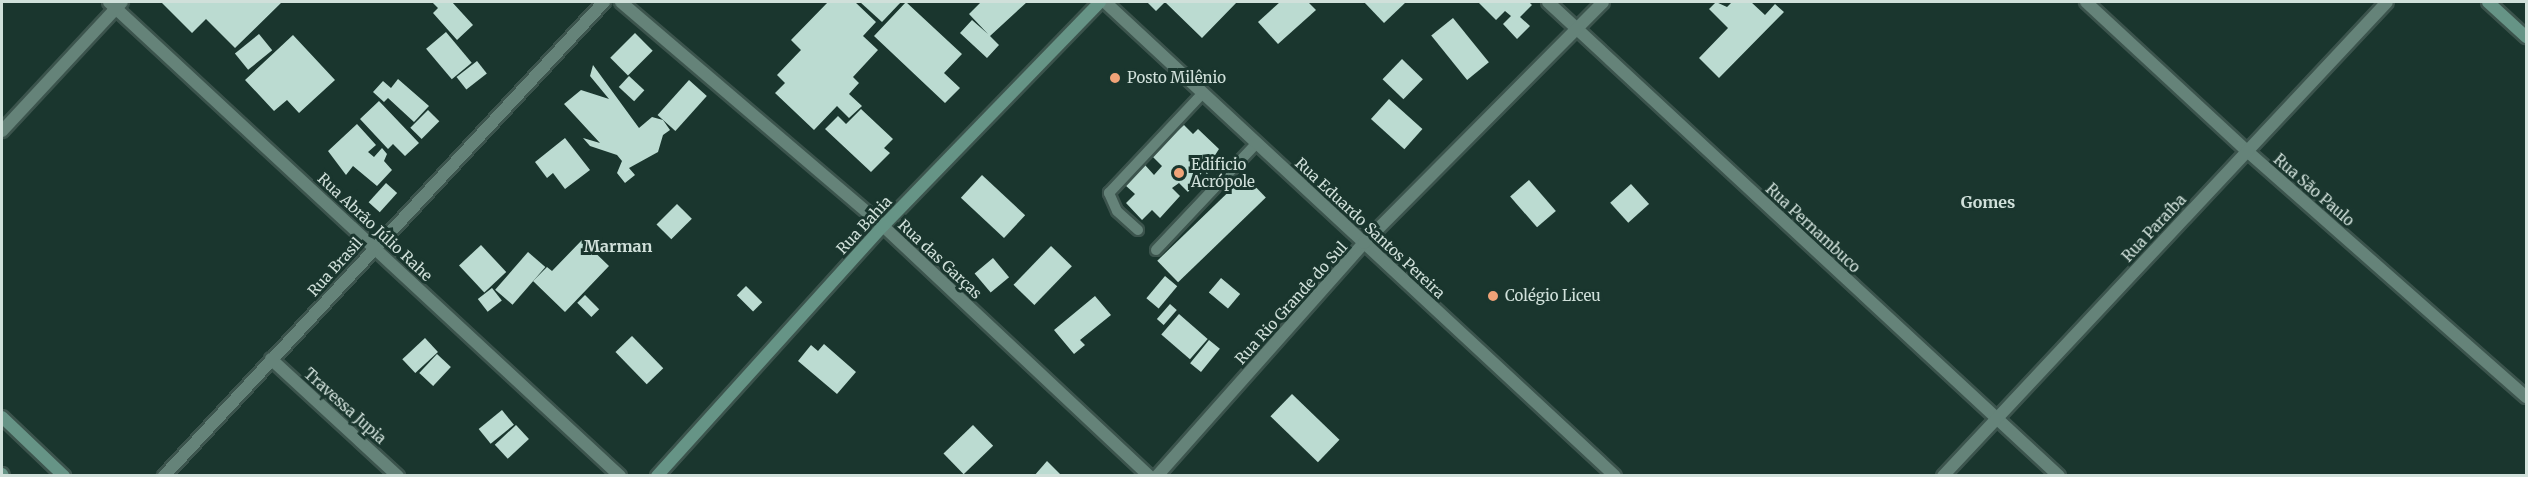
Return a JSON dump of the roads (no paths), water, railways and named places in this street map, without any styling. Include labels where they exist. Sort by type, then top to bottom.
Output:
[{"type":"main road","name":"Rua Bahia","points":[[657,476],[883,225],[1102,2]]},
{"type":"main road","points":[[2488,2],[2526,37]]},
{"type":"main road","points":[[2,417],[64,476]]},
{"type":"street","name":"Rua Brasil","points":[[164,476],[374,247],[604,2]]},
{"type":"street","name":"Rua das Garças","points":[[621,2],[883,225],[1149,476]]},
{"type":"street","name":"Rua Eduardo Santos Pereira","points":[[1102,2],[1615,476]]},
{"type":"street","name":"Rua Pernambuco","points":[[1548,2],[2059,476]]},
{"type":"street","name":"Rua Rio Grande do Sul","points":[[1157,476],[1365,243],[1603,2]]},
{"type":"street","name":"Rua São Paulo","points":[[2086,2],[2247,151],[2526,397]]},
{"type":"street","name":"Rua Paraíba","points":[[1943,476],[2387,2]]},
{"type":"street","name":"Rua Abrão Júlio Rahe","points":[[116,4],[620,476]]},
{"type":"street","points":[[2,131],[116,4]]},
{"type":"street","name":"Travessa Jupia","points":[[271,359],[398,476]]},
{"type":"lane","points":[[1138,230],[1117,211],[1109,193],[1203,93]]},
{"type":"lane","points":[[1156,250],[1257,143]]},
{"type":"place","name":"Posto Milênio","points":[[1115,78]]},
{"type":"place","name":"Edificio Acrópole","points":[[1179,173]]},
{"type":"place","name":"Colégio Liceu","points":[[1493,296]]},
{"type":"district","name":"Gomes","points":[[1988,202]]},
{"type":"district","name":"Marman","points":[[618,246]]}]
